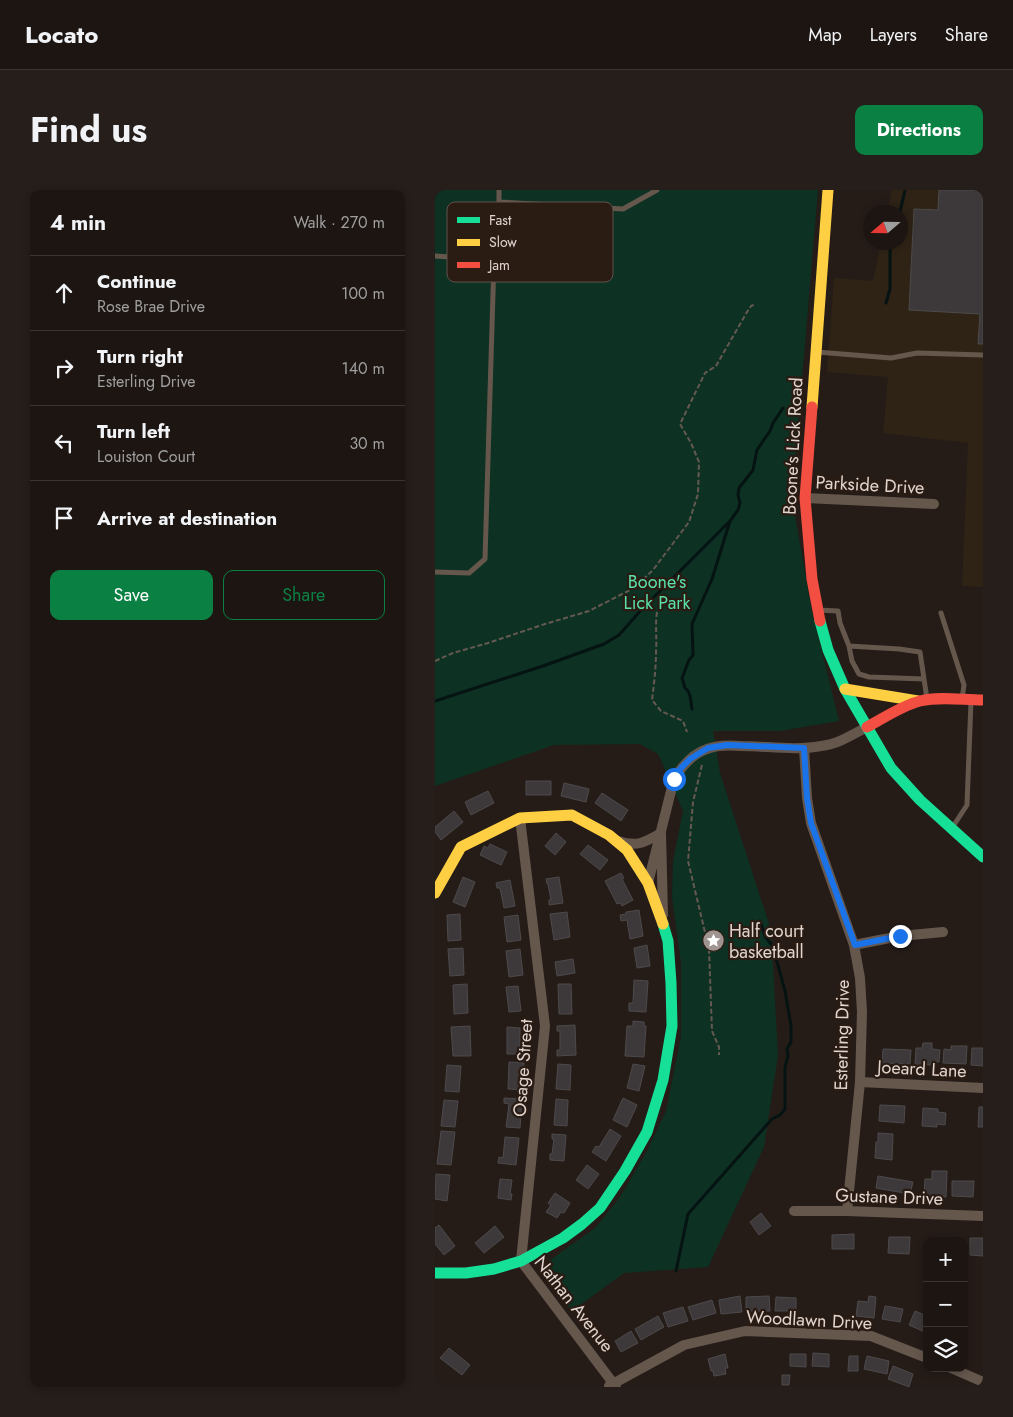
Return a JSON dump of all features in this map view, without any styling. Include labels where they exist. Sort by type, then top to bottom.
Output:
[{"type":"street","name":"Boone's Lick Road","points":[[828,190],[805,498],[812,579],[817,610],[828,650],[845,690],[891,768],[920,800],[983,857]]},
{"type":"street","name":"Parkside Drive","points":[[805,498],[934,504]]},
{"type":"street","points":[[845,690],[923,700]]},
{"type":"street","points":[[648,883],[674,779],[681,768],[697,754],[708,748],[727,745],[804,748],[837,743],[911,704],[923,700],[938,698],[972,700]]},
{"type":"street","name":"Esterling Drive","points":[[804,748],[807,798],[811,823],[855,945],[860,978],[862,1012],[860,1082],[847,1211]]},
{"type":"street","points":[[435,893],[461,847],[520,818],[572,815],[609,835],[627,850],[648,883],[668,941],[672,1026],[663,1080],[647,1132],[625,1171],[600,1208],[563,1238],[521,1261]]},
{"type":"street","name":"Osage Street","points":[[520,818],[545,1026],[521,1261]]},
{"type":"street","points":[[615,839],[631,845],[639,844],[661,833]]},
{"type":"street","points":[[661,833],[663,925]]},
{"type":"street","points":[[855,945],[900,936],[943,932]]},
{"type":"street","name":"Joeard Lane","points":[[860,1082],[983,1088]]},
{"type":"street","name":"Gustane Drive","points":[[794,1211],[983,1216]]},
{"type":"street","name":"Nathan Avenue","points":[[435,1273],[466,1273],[521,1261],[612,1386]]},
{"type":"street","name":"Woodlawn Drive","points":[[612,1386],[684,1345],[745,1331],[871,1336],[923,1356]]},
{"type":"street","points":[[961,1372],[983,1381]]},
{"type":"lane","points":[[499,190],[499,202]]},
{"type":"lane","points":[[613,208],[623,208],[657,190]]},
{"type":"lane","points":[[435,572],[469,573],[485,559],[493,282]]},
{"type":"lane","points":[[816,352],[891,358],[917,353],[983,355]]},
{"type":"lane","points":[[817,610],[838,611],[852,660],[859,674],[869,677],[924,679]]},
{"type":"lane","points":[[941,613],[964,686],[972,700],[967,805],[951,829]]},
{"type":"lane","points":[[849,646],[920,652],[924,679],[923,700]]},
{"type":"path","points":[[435,661],[453,653],[488,644],[589,611],[634,588],[653,570],[689,522],[698,494],[699,462],[680,424],[705,373],[717,366],[747,312],[751,306],[756,304]]},
{"type":"path","points":[[657,612],[652,700],[661,711],[683,721],[687,732]]},
{"type":"path","points":[[702,765],[693,802],[688,861],[709,949],[712,1031],[719,1047],[719,1055]]},
{"type":"shaded area","points":[[892,190],[983,190],[983,587],[962,586],[968,443],[883,433],[888,377],[827,372],[834,278],[873,281],[880,250],[908,250],[908,205],[889,205]]},
{"type":"green space","name":"Boone's Lick Park","points":[[435,190],[818,190],[792,498],[811,607],[839,721],[780,731],[713,731],[720,773],[771,930],[778,1055],[764,1147],[708,1267],[624,1273],[572,1311],[546,1276],[550,1260],[595,1228],[620,1197],[647,1151],[666,1111],[681,1037],[681,963],[672,897],[673,861],[683,811],[658,754],[640,744],[554,745],[435,786]]},
{"type":"building","points":[[939,190],[983,190],[983,344],[978,344],[980,314],[909,310],[914,209],[938,210]]},
{"type":"building","points":[[526,781],[551,781],[551,795],[526,795]]},
{"type":"building","points":[[564,783],[589,789],[586,802],[561,796]]},
{"type":"building","points":[[488,791],[494,803],[471,815],[465,802]]},
{"type":"building","points":[[602,793],[628,810],[621,821],[595,803]]},
{"type":"building","points":[[454,811],[463,822],[441,840],[435,832],[435,827]]},
{"type":"building","points":[[556,833],[566,842],[555,855],[545,846]]},
{"type":"building","points":[[490,844],[507,852],[501,865],[480,855],[484,846],[488,848]]},
{"type":"building","points":[[588,845],[608,860],[600,870],[580,854]]},
{"type":"building","points":[[621,873],[624,878],[622,879],[633,900],[622,906],[620,903],[617,904],[605,881]]},
{"type":"building","points":[[463,877],[475,882],[465,907],[453,902]]},
{"type":"building","points":[[559,877],[563,903],[549,905],[549,900],[551,900],[546,879]]},
{"type":"building","points":[[510,880],[515,906],[504,908],[500,888],[497,888],[496,883]]},
{"type":"building","points":[[639,910],[643,936],[630,939],[627,920],[621,921],[620,915]]},
{"type":"building","points":[[567,912],[570,937],[554,940],[550,914]]},
{"type":"building","points":[[460,914],[461,940],[448,941],[447,915]]},
{"type":"building","points":[[518,915],[521,940],[507,942],[504,917]]},
{"type":"building","points":[[647,945],[650,966],[637,968],[634,948]]},
{"type":"building","points":[[463,948],[464,975],[450,976],[448,949]]},
{"type":"building","points":[[520,949],[523,975],[509,977],[506,951]]},
{"type":"building","points":[[573,959],[575,973],[557,976],[555,962]]},
{"type":"building","points":[[634,980],[648,981],[646,1012],[629,1011],[629,1003],[633,1003]]},
{"type":"building","points":[[467,984],[468,1013],[454,1014],[453,985]]},
{"type":"building","points":[[558,984],[571,984],[572,1014],[559,1014]]},
{"type":"building","points":[[518,986],[521,1011],[509,1012],[506,987]]},
{"type":"building","points":[[633,1021],[644,1022],[644,1026],[646,1026],[644,1057],[625,1056],[627,1026],[633,1026]]},
{"type":"building","points":[[575,1025],[576,1055],[557,1056],[557,1050],[560,1050],[560,1031],[557,1031],[557,1026]]},
{"type":"building","points":[[470,1026],[471,1056],[453,1056],[451,1027]]},
{"type":"building","points":[[507,1027],[520,1028],[520,1054],[507,1054]]},
{"type":"building","points":[[923,1043],[932,1043],[932,1049],[940,1050],[939,1062],[931,1062],[931,1065],[915,1064],[916,1048],[922,1048]]},
{"type":"building","points":[[951,1046],[967,1046],[966,1064],[943,1063],[944,1049],[951,1050]]},
{"type":"building","points":[[972,1048],[983,1048],[983,1066],[971,1065]]},
{"type":"building","points":[[883,1049],[911,1050],[910,1064],[882,1063]]},
{"type":"building","points":[[509,1062],[524,1063],[523,1090],[508,1089]]},
{"type":"building","points":[[558,1064],[571,1065],[570,1090],[556,1089]]},
{"type":"building","points":[[633,1064],[645,1066],[639,1091],[627,1088]]},
{"type":"building","points":[[447,1065],[461,1066],[459,1092],[445,1091]]},
{"type":"building","points":[[504,1098],[522,1099],[520,1128],[506,1127],[509,1104],[504,1103]]},
{"type":"building","points":[[623,1098],[637,1105],[627,1127],[613,1120]]},
{"type":"building","points":[[556,1099],[568,1100],[567,1126],[554,1125]]},
{"type":"building","points":[[444,1100],[458,1101],[455,1127],[441,1126]]},
{"type":"building","points":[[880,1105],[905,1106],[904,1123],[879,1121]]},
{"type":"building","points":[[979,1107],[983,1107],[983,1127],[978,1127]]},
{"type":"building","points":[[923,1108],[938,1109],[938,1112],[946,1113],[945,1125],[937,1124],[937,1127],[922,1126]]},
{"type":"building","points":[[610,1129],[621,1136],[606,1161],[592,1152],[596,1146],[599,1147]]},
{"type":"building","points":[[441,1131],[455,1132],[451,1165],[437,1164]]},
{"type":"building","points":[[878,1133],[893,1134],[892,1160],[875,1158]]},
{"type":"building","points":[[552,1134],[566,1135],[564,1161],[550,1160],[554,1139],[552,1139]]},
{"type":"building","points":[[505,1137],[519,1138],[516,1165],[498,1163],[499,1157],[503,1158]]},
{"type":"building","points":[[587,1165],[599,1174],[588,1189],[576,1180]]},
{"type":"building","points":[[932,1171],[947,1171],[946,1197],[924,1195],[925,1179],[932,1179]]},
{"type":"building","points":[[436,1174],[450,1175],[447,1201],[435,1199]]},
{"type":"building","points":[[878,1176],[913,1182],[910,1194],[876,1188]]},
{"type":"building","points":[[500,1179],[512,1180],[511,1200],[498,1198]]},
{"type":"building","points":[[952,1181],[974,1181],[973,1197],[952,1196]]},
{"type":"building","points":[[555,1193],[570,1203],[564,1213],[561,1212],[557,1218],[546,1212],[551,1205],[548,1203]]},
{"type":"building","points":[[761,1213],[771,1226],[759,1235],[750,1222]]},
{"type":"building","points":[[439,1225],[455,1246],[444,1255],[435,1244],[435,1228]]},
{"type":"building","points":[[495,1226],[504,1237],[484,1253],[475,1243]]},
{"type":"building","points":[[854,1234],[854,1249],[832,1249],[832,1235]]},
{"type":"building","points":[[889,1237],[910,1237],[909,1254],[888,1253]]},
{"type":"building","points":[[970,1238],[983,1238],[983,1256],[970,1255]]},
{"type":"building","points":[[740,1296],[742,1312],[721,1314],[719,1300]]},
{"type":"building","points":[[769,1296],[770,1311],[746,1311],[746,1297]]},
{"type":"building","points":[[869,1296],[876,1297],[874,1318],[856,1316],[858,1301],[868,1302]]},
{"type":"building","points":[[776,1297],[796,1298],[796,1311],[775,1311]]},
{"type":"building","points":[[712,1300],[716,1313],[693,1320],[688,1307]]},
{"type":"building","points":[[885,1306],[903,1309],[900,1322],[882,1319]]},
{"type":"building","points":[[683,1307],[688,1321],[668,1327],[663,1313]]},
{"type":"building","points":[[915,1311],[923,1314],[923,1331],[909,1325]]},
{"type":"building","points":[[658,1316],[664,1327],[641,1340],[635,1329]]},
{"type":"building","points":[[631,1331],[638,1343],[621,1352],[615,1341]]},
{"type":"building","points":[[449,1348],[470,1365],[462,1375],[440,1358]]},
{"type":"building","points":[[813,1353],[829,1354],[829,1367],[812,1366]]},
{"type":"building","points":[[725,1354],[728,1368],[725,1368],[726,1374],[714,1376],[708,1359]]},
{"type":"building","points":[[790,1354],[806,1354],[806,1367],[790,1366]]},
{"type":"building","points":[[849,1356],[858,1356],[858,1371],[848,1371]]},
{"type":"building","points":[[867,1356],[889,1361],[887,1374],[864,1369]]},
{"type":"building","points":[[893,1366],[913,1374],[909,1387],[888,1379]]},
{"type":"building","points":[[782,1375],[790,1375],[789,1385],[782,1385]]},
{"type":"waterway","points":[[902,205],[905,190]]},
{"type":"waterway","points":[[886,303],[890,289],[890,250]]},
{"type":"waterway","points":[[692,709],[690,696],[682,678],[693,655],[692,624],[712,579],[730,521],[738,510],[740,503],[739,488],[753,470],[757,450],[783,408]]},
{"type":"waterway","points":[[435,701],[543,666],[604,644],[619,635],[642,609],[730,521]]},
{"type":"waterway","points":[[676,1271],[688,1214],[772,1119],[780,1115],[785,1109],[785,1067],[788,1056],[787,1049],[791,1042],[791,1026],[785,991],[773,947],[765,936],[760,921]]},
{"type":"traffic: fast","points":[[820,621],[828,650],[845,689],[891,768],[920,800],[983,857]]},
{"type":"traffic: fast","points":[[435,1273],[466,1273],[494,1269],[521,1261],[563,1238],[582,1224],[600,1208],[625,1171],[647,1132],[663,1080],[672,1026],[668,941],[663,924]]},
{"type":"traffic: slow","points":[[812,407],[828,190]]},
{"type":"traffic: slow","points":[[845,689],[918,701]]},
{"type":"traffic: slow","points":[[435,893],[461,847],[520,818],[572,815],[609,835],[627,850],[648,883],[663,924]]},
{"type":"traffic: jam","points":[[812,407],[805,498],[812,579],[820,621]]},
{"type":"traffic: jam","points":[[867,727],[899,709],[920,701],[943,698],[983,700]]},
{"type":"place","name":"Half court basketball","points":[[713,941]]},
{"type":"route","points":[[674,779],[690,759],[708,748],[727,745],[804,748],[807,798],[811,823],[855,945],[900,936]]}]
